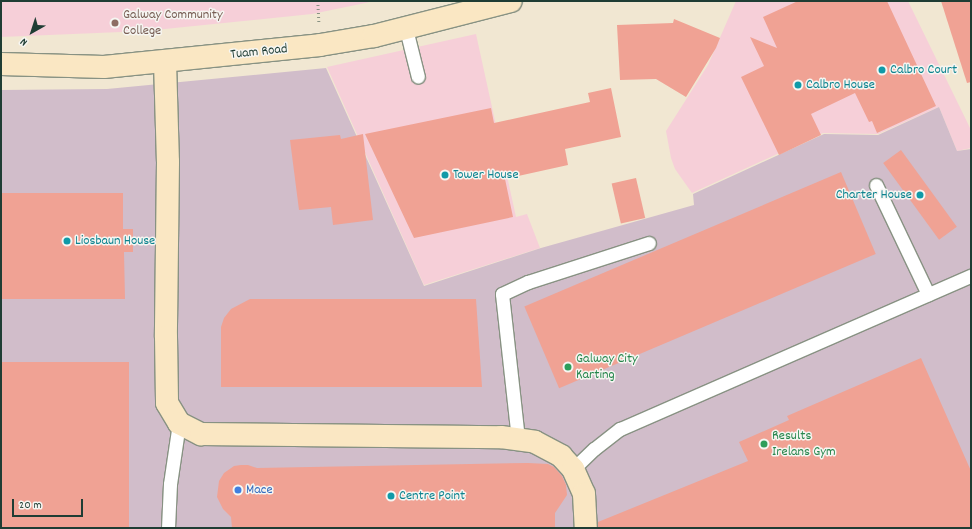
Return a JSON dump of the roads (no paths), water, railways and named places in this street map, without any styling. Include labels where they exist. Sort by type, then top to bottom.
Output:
[{"type":"street","name":"Tuam Road","points":[[1,64],[104,68],[320,45],[406,29],[512,1]]},
{"type":"street","points":[[166,62],[168,162],[166,337],[167,403],[179,423],[201,434],[501,437],[535,442],[561,456],[573,469],[584,494],[586,528]]},
{"type":"lane","points":[[406,29],[418,77]]},
{"type":"lane","points":[[876,185],[928,294]]},
{"type":"lane","points":[[518,439],[502,294],[528,282],[649,243]]},
{"type":"lane","points":[[573,469],[594,449],[620,429],[971,276]]},
{"type":"lane","points":[[168,528],[170,484],[179,423]]},
{"type":"place","name":"Galway Community College","points":[[115,23]]},
{"type":"place","name":"Calbro Court","points":[[882,70]]},
{"type":"place","name":"Calbro House","points":[[798,85]]},
{"type":"place","name":"Tower House","points":[[445,175]]},
{"type":"place","name":"Charter House","points":[[920,195]]},
{"type":"place","name":"Liosbaun House","points":[[67,241]]},
{"type":"place","name":"Galway City Karting","points":[[568,367]]},
{"type":"place","name":"Results Irelans Gym","points":[[764,444]]},
{"type":"place","name":"Mace","points":[[238,490]]},
{"type":"place","name":"Centre Point","points":[[391,496]]}]
